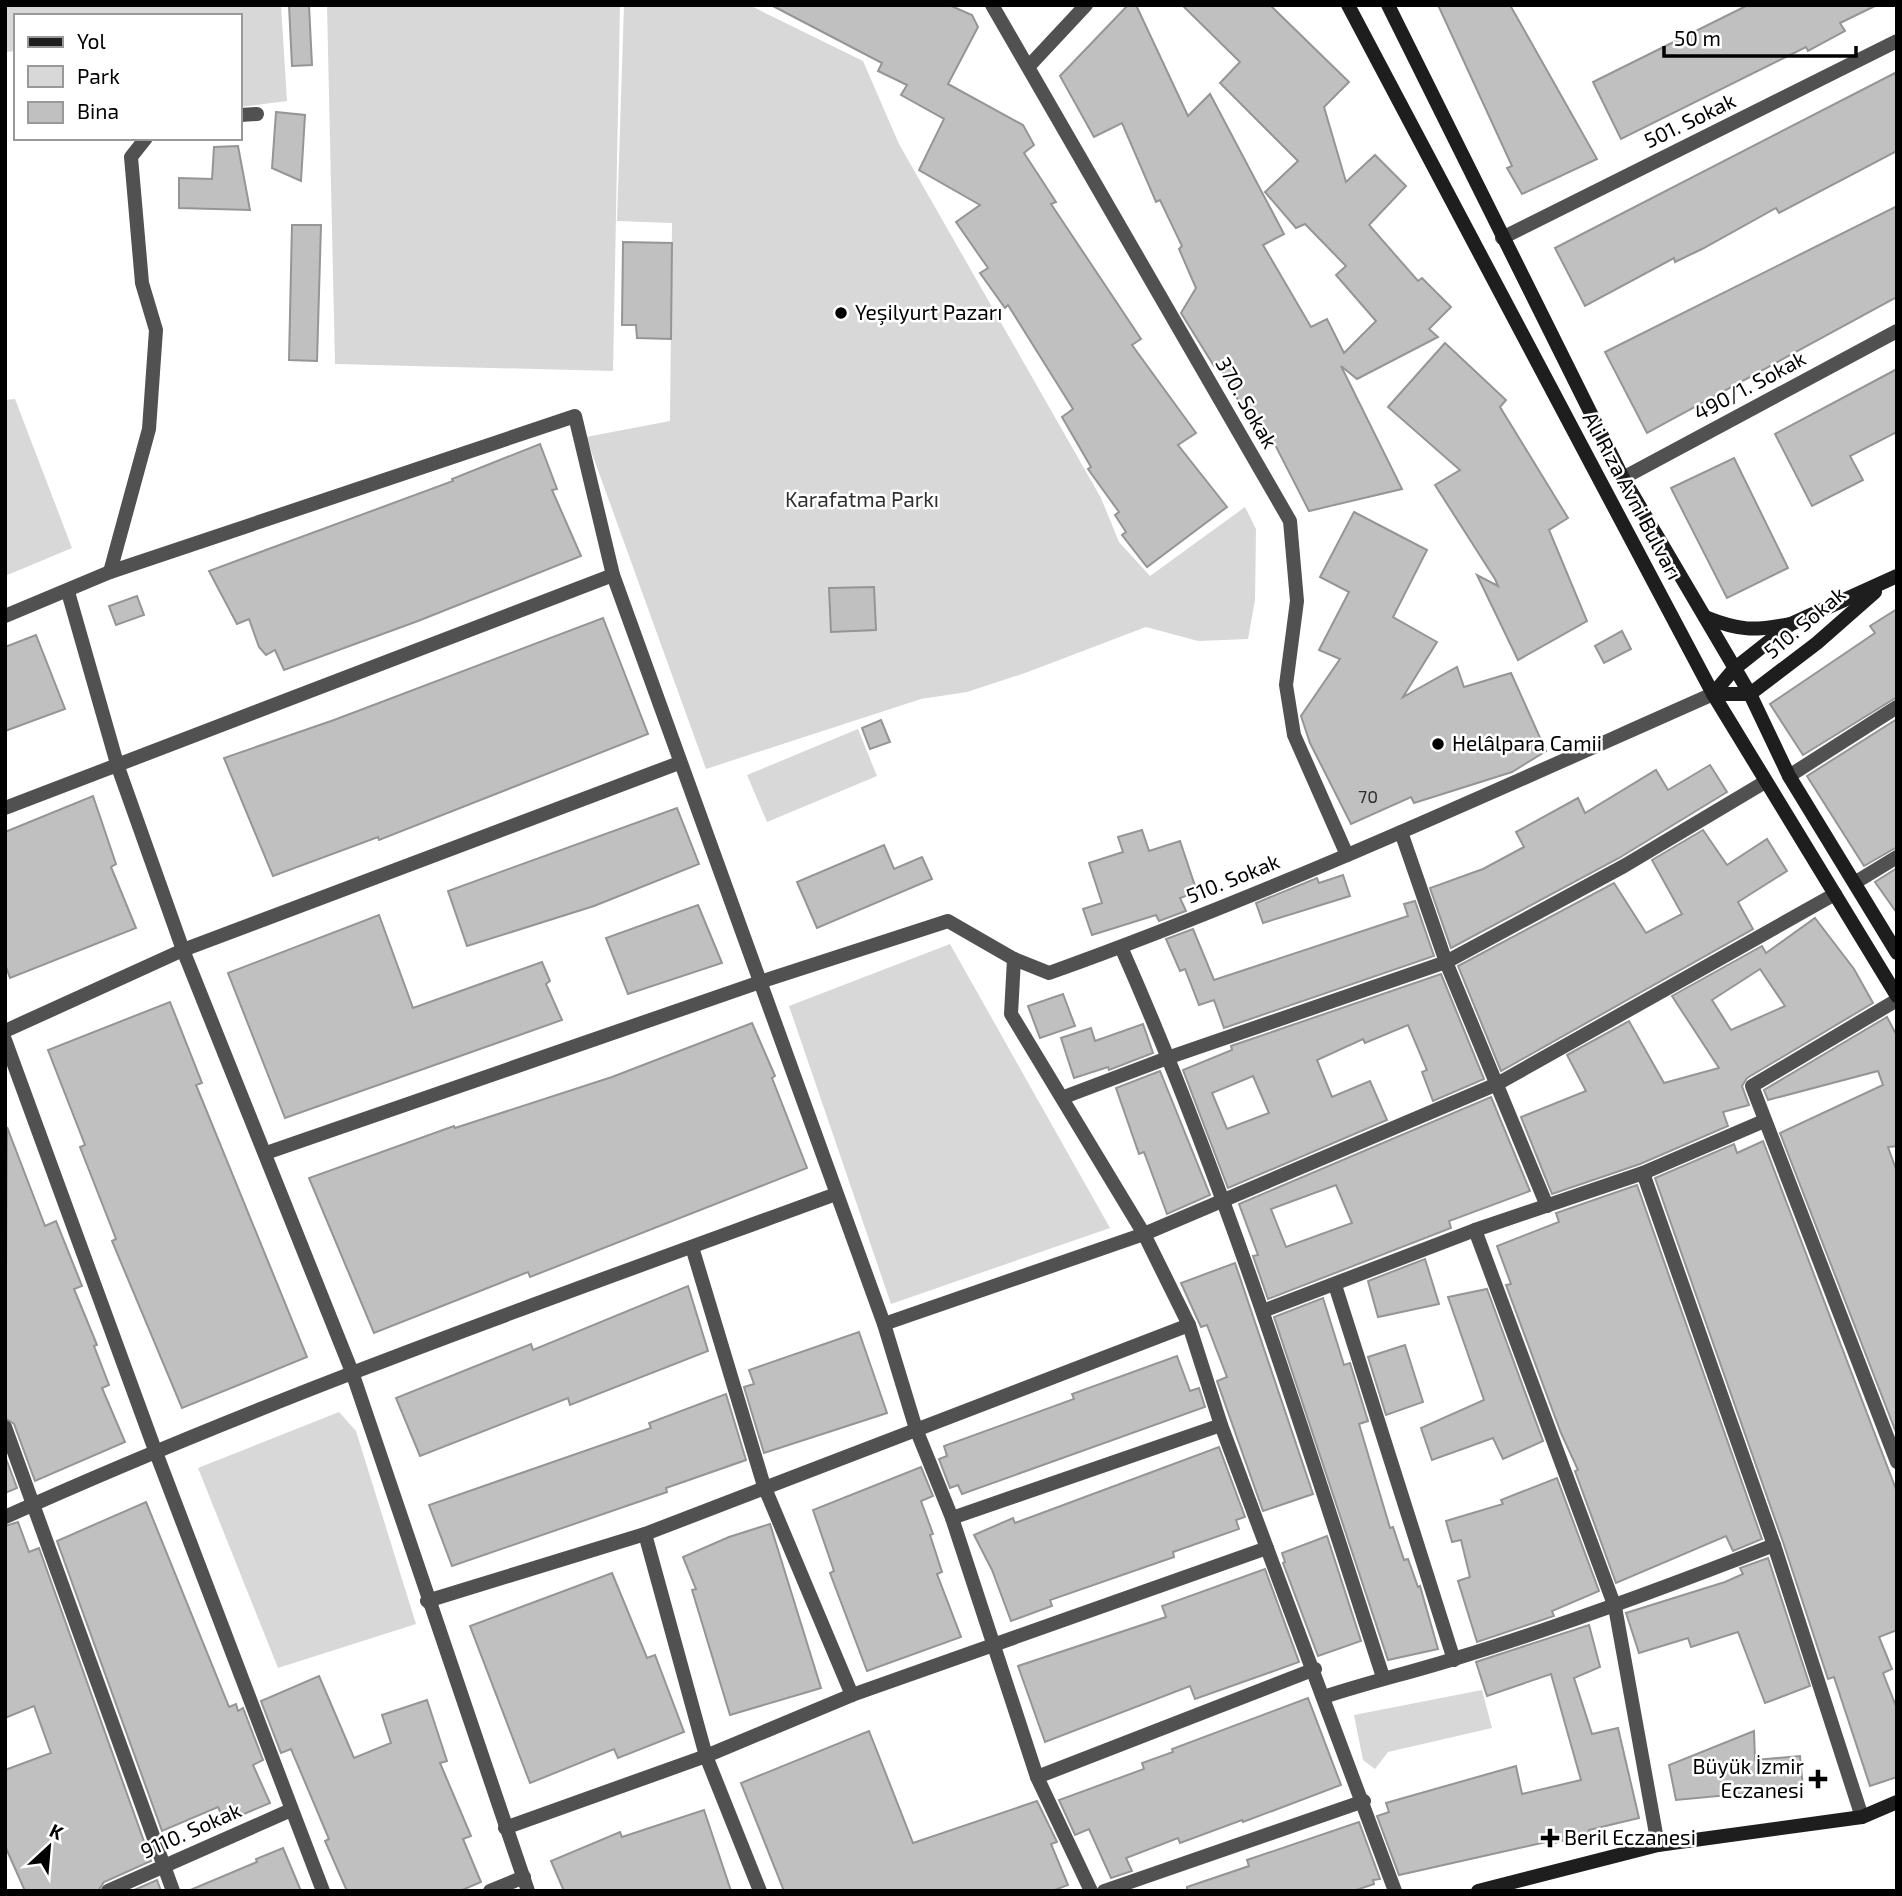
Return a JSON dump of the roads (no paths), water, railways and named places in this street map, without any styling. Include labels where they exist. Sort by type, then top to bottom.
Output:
[{"type":"main road","name":"Ali Rıza Avni Bulvarı","points":[[1348,5],[1713,694],[1897,998]]},
{"type":"main road","name":"Ali Rıza Avni Bulvarı","points":[[1388,5],[1623,478],[1750,694],[1789,776],[1897,953]]},
{"type":"main road","name":"510. Sokak","points":[[1713,694],[1734,669],[1791,624],[1892,579]]},
{"type":"main road","name":"510. Sokak","points":[[1750,694],[1817,643],[1892,579]]},
{"type":"main road","points":[[1706,617],[1736,629],[1757,630],[1791,624]]},
{"type":"main road","points":[[1713,694],[1750,694]]},
{"type":"main road","points":[[1478,1891],[1658,1845],[1862,1816],[1897,1802]]},
{"type":"street","name":"370. Sokak","points":[[992,5],[1290,521],[1297,601],[1286,685],[1294,735],[1347,855]]},
{"type":"street","points":[[1028,66],[1086,5]]},
{"type":"street","name":"501. Sokak","points":[[1502,238],[1897,41]]},
{"type":"street","points":[[242,116],[257,114]]},
{"type":"street","points":[[110,572],[149,429],[156,330],[142,283],[131,157],[144,140]]},
{"type":"street","name":"490/1. Sokak","points":[[1623,478],[1897,331]]},
{"type":"street","points":[[5,616],[68,592],[110,572],[575,416],[613,575],[679,763],[763,981],[884,1324],[916,1429],[952,1518],[1037,1777],[1091,1891]]},
{"type":"street","points":[[5,808],[118,767],[613,575]]},
{"type":"street","points":[[68,592],[118,767],[183,950],[352,1372],[526,1884],[490,1891]]},
{"type":"street","name":"510. Sokak","points":[[266,1153],[763,981],[948,921],[1014,959],[1049,973],[1121,947],[1347,855],[1713,694]]},
{"type":"street","points":[[1789,776],[1897,707]]},
{"type":"street","points":[[5,1031],[183,950],[679,763]]},
{"type":"street","points":[[1064,1097],[1170,1057],[1446,962],[1624,866],[1765,782]]},
{"type":"street","points":[[1401,832],[1446,962],[1546,1206]]},
{"type":"street","points":[[1856,882],[1897,857]]},
{"type":"street","points":[[884,1324],[1144,1234],[1497,1084],[1835,894]]},
{"type":"street","points":[[1121,947],[1170,1057],[1263,1311],[1383,1677]]},
{"type":"street","points":[[1014,959],[1011,1014],[1064,1097],[1144,1234],[1189,1325],[1221,1425],[1315,1669],[1395,1891]]},
{"type":"street","points":[[1897,998],[1752,1086],[1897,1462]]},
{"type":"street","points":[[5,1040],[155,1450],[323,1891]]},
{"type":"street","points":[[1263,1311],[1475,1230],[1643,1173],[1764,1121]]},
{"type":"street","points":[[1643,1173],[1774,1545],[1862,1816]]},
{"type":"street","points":[[5,1517],[155,1450],[352,1372],[836,1194]]},
{"type":"street","points":[[1475,1230],[1615,1607],[1658,1845]]},
{"type":"street","points":[[692,1247],[764,1486],[852,1695]]},
{"type":"street","points":[[1335,1285],[1454,1660]]},
{"type":"street","points":[[428,1601],[645,1534],[764,1486],[1189,1325]]},
{"type":"street","points":[[952,1518],[1221,1425]]},
{"type":"street","points":[[5,1427],[173,1891]]},
{"type":"street","points":[[645,1534],[706,1756],[760,1891]]},
{"type":"street","points":[[1324,1697],[1383,1677],[1454,1660],[1615,1607],[1774,1545]]},
{"type":"street","points":[[505,1828],[706,1756],[852,1695],[1267,1548]]},
{"type":"street","points":[[1037,1777],[1315,1669]]},
{"type":"street","points":[[1104,1891],[1364,1801]]},
{"type":"street","name":"9110. Sokak","points":[[108,1891],[291,1810]]},
{"type":"place","name":"Yeşilyurt Pazarı","points":[[841,313]]},
{"type":"place","name":"Helâlpara Camii","points":[[1438,744]]},
{"type":"place","name":"Büyük İzmir Eczanesi","points":[[1818,1779]]},
{"type":"place","name":"Beril Eczanesi","points":[[1550,1838]]},
{"type":"park label","name":"Karafatma Parkı","points":[[862,500]]}]
